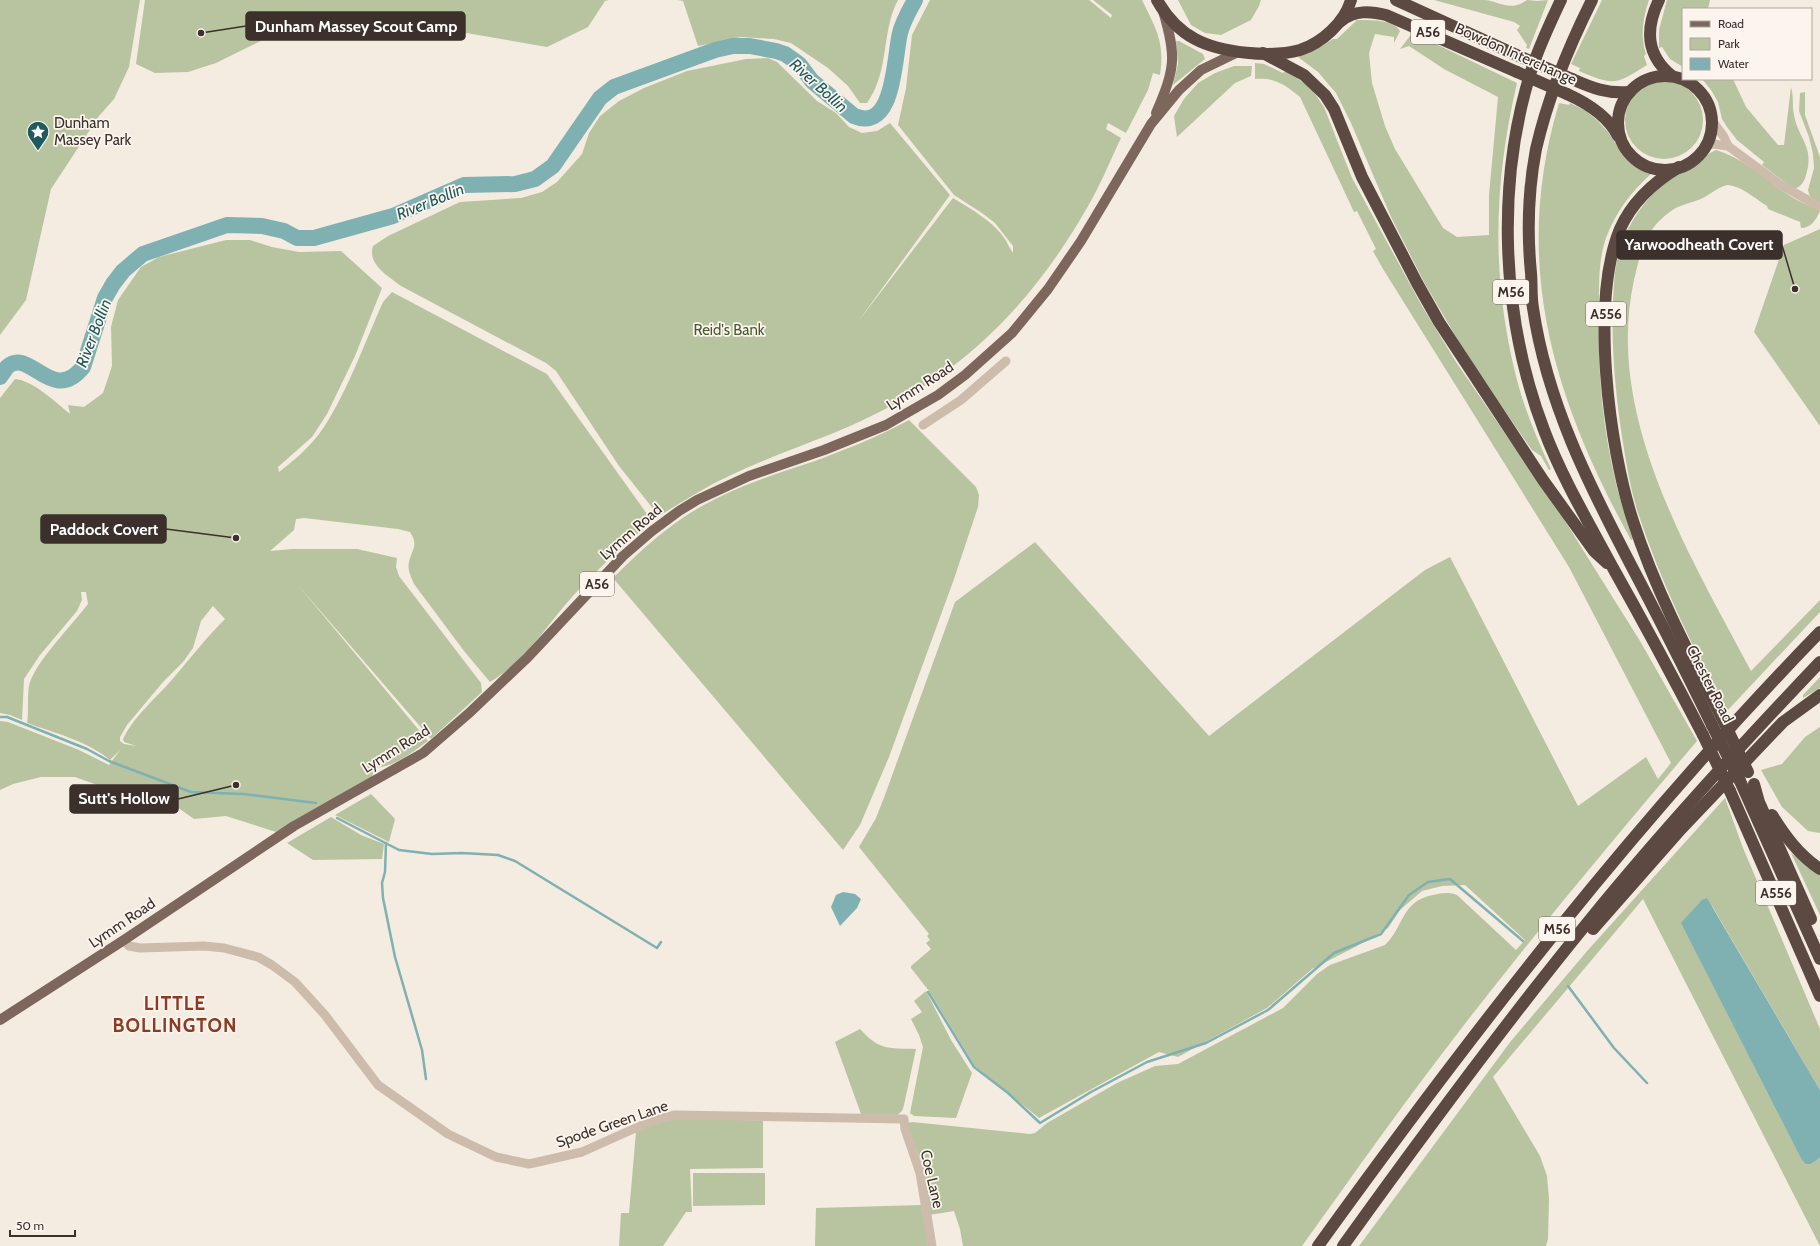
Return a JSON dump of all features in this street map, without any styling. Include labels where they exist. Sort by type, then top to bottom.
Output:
[{"type":"highway","name":"A56","points":[[1159,5],[1179,28],[1195,39],[1214,47],[1238,52],[1263,53],[1300,50],[1323,37],[1338,23],[1346,12],[1351,0]]},
{"type":"highway","name":"Bowdon Interchange","points":[[1396,0],[1599,91],[1609,93],[1630,92]]},
{"type":"highway","name":"M56","points":[[1561,0],[1533,66],[1514,147],[1508,233],[1509,276],[1513,315],[1520,351],[1530,389],[1544,431],[1580,508],[1615,571]]},
{"type":"highway","name":"M56","points":[[1564,426],[1547,376],[1532,306],[1527,232],[1536,150],[1546,112],[1568,50],[1592,0]]},
{"type":"highway","points":[[1659,0],[1651,22],[1651,46],[1655,58],[1662,68],[1672,76]]},
{"type":"highway","name":"Bowdon Interchange","points":[[1338,23],[1347,16],[1355,13],[1365,12],[1386,15],[1585,103],[1600,114],[1616,132],[1622,143]]},
{"type":"highway","points":[[1263,53],[1304,75],[1325,95],[1334,109],[1362,177],[1382,217],[1439,322],[1569,517],[1594,551],[1615,571]]},
{"type":"highway","name":"A56","points":[[1682,79],[1672,76],[1663,76],[1644,81],[1630,92],[1621,107],[1618,117],[1618,128],[1622,143],[1629,154],[1640,163],[1652,168],[1666,170],[1679,168],[1692,161],[1705,146],[1709,138],[1711,119],[1710,111],[1704,98],[1696,88],[1685,80]]},
{"type":"highway","name":"A556","points":[[1679,168],[1664,176],[1639,199],[1626,218],[1614,246],[1609,264],[1606,314],[1607,384],[1616,450],[1632,519],[1655,582],[1716,720],[1744,776],[1820,959]]},
{"type":"highway","name":"Chester Road","points":[[1564,426],[1589,484],[1716,720]]},
{"type":"highway","name":"Chester Road","points":[[1615,571],[1703,735],[1730,791],[1820,996]]},
{"type":"highway","name":"M56","points":[[1318,1246],[1456,1058],[1576,906],[1680,784],[1820,632]]},
{"type":"highway","name":"M56","points":[[1343,1246],[1470,1073],[1588,921],[1715,775],[1820,662]]},
{"type":"highway","points":[[1524,1003],[1681,829],[1783,722],[1820,695]]},
{"type":"highway","name":"A556","points":[[1744,776],[1754,784]]},
{"type":"highway","points":[[1754,784],[1790,842],[1802,855],[1820,869]]},
{"type":"highway","points":[[1754,784],[1759,802],[1806,908],[1820,944]]},
{"type":"main road","name":"Lymm Road","points":[[1152,124],[1169,82],[1173,62],[1172,45],[1159,5]]},
{"type":"main road","name":"Lymm Road","points":[[0,1020],[124,940],[294,826],[422,754],[468,714],[528,657],[623,556],[657,527],[680,511],[697,500],[749,476],[824,450],[886,425],[938,395],[965,376],[1012,332],[1048,289],[1081,241],[1152,124],[1179,90],[1195,75],[1210,65],[1238,52]]},
{"type":"street","points":[[1711,119],[1728,146],[1781,184],[1820,207]]},
{"type":"street","points":[[1705,146],[1713,144],[1728,146]]},
{"type":"street","points":[[923,425],[961,400],[1006,361]]},
{"type":"street","name":"Spode Green Lane","points":[[124,940],[129,946],[140,948],[204,946],[224,948],[258,957],[272,965],[295,982],[320,1010],[344,1038],[378,1085],[448,1134],[496,1157],[529,1164],[582,1152],[649,1122],[674,1115],[904,1119]]},
{"type":"street","name":"Coe Lane","points":[[904,1119],[905,1129],[920,1173],[932,1246]]},
{"type":"green space","name":"Dunham Massey Park","points":[[0,0],[140,0],[129,67],[114,99],[99,116],[51,189],[26,300],[0,335]]},
{"type":"green space","points":[[145,0],[609,0],[605,1],[588,27],[547,47],[449,30],[367,22],[299,22],[216,63],[188,72],[155,73],[136,64]]},
{"type":"green space","points":[[677,0],[898,0],[889,25],[879,78],[867,103],[860,103],[848,86],[828,68],[791,43],[774,39],[741,37],[698,46],[683,1]]},
{"type":"green space","name":"Reid's Bank","points":[[930,0],[1089,0],[1111,18],[1112,15],[1093,0],[1142,0],[1155,28],[1160,44],[1160,75],[1153,73],[1148,90],[1126,133],[1108,123],[1106,129],[1121,138],[1092,200],[1043,275],[992,333],[963,358],[932,381],[898,402],[861,421],[729,476],[702,490],[659,516],[619,466],[556,371],[546,363],[401,286],[380,269],[373,258],[373,246],[388,236],[460,202],[521,198],[542,192],[557,182],[582,154],[589,133],[600,116],[619,101],[644,88],[687,71],[746,59],[768,58],[777,62],[817,101],[836,113],[849,127],[862,133],[877,131],[890,123],[950,195],[857,323],[953,198],[981,216],[994,227],[1005,239],[1013,253],[1013,246],[995,223],[954,195],[898,125],[906,88],[912,35]]},
{"type":"green space","points":[[1178,0],[1261,0],[1251,20],[1221,35],[1205,33],[1191,25]]},
{"type":"green space","points":[[1434,0],[1485,0],[1510,6],[1521,4],[1527,0],[1548,0],[1529,49],[1526,48],[1527,45],[1517,30],[1520,26],[1514,22]]},
{"type":"green space","points":[[1602,0],[1649,0],[1645,14],[1643,34],[1646,54],[1644,56],[1647,65],[1621,80],[1608,81],[1600,79],[1579,71],[1580,68],[1571,64]]},
{"type":"green space","points":[[1667,0],[1710,0],[1708,8],[1682,8],[1682,66],[1670,59],[1662,47],[1659,48],[1659,30]]},
{"type":"green space","points":[[1357,20],[1386,22],[1397,27],[1400,31],[1394,43],[1394,37],[1375,34],[1369,53],[1372,83],[1385,126],[1395,149],[1443,228],[1457,237],[1489,235],[1489,195],[1498,97],[1444,69],[1409,46],[1400,49],[1410,36],[1415,34],[1517,83],[1503,159],[1498,234],[1499,271],[1509,346],[1518,384],[1541,448],[1551,469],[1549,470],[1541,456],[1532,450],[1500,404],[1459,342],[1424,282],[1391,217],[1351,123],[1336,93],[1318,72],[1298,57],[1317,49],[1333,39],[1337,39]]},
{"type":"green space","points":[[1176,41],[1179,41],[1203,54],[1205,59],[1173,85],[1178,64]]},
{"type":"green space","points":[[1255,63],[1264,64],[1283,73],[1286,71],[1304,83],[1315,94],[1324,107],[1352,178],[1422,306],[1456,362],[1563,518],[1640,641],[1697,741],[1492,989],[1402,1107],[1302,1246],[963,1246],[960,1229],[954,1211],[929,1215],[922,1163],[910,1134],[908,1123],[912,1122],[1030,1134],[1035,1133],[1047,1123],[1117,1083],[1155,1066],[1178,1064],[1283,1008],[1317,974],[1330,965],[1385,945],[1409,909],[1423,898],[1433,895],[1451,893],[1457,895],[1516,950],[1525,940],[1465,885],[1442,886],[1422,891],[1400,910],[1388,928],[1312,969],[1267,1008],[1178,1057],[1159,1052],[1039,1118],[975,1066],[929,991],[911,968],[911,966],[931,949],[926,943],[930,940],[927,936],[929,934],[859,847],[876,818],[955,602],[1035,542],[1209,736],[1425,570],[1450,557],[1578,806],[1646,757],[1658,779],[1671,763],[1569,567],[1383,269],[1373,251],[1376,249],[1357,211],[1354,212],[1300,97],[1290,89],[1274,81],[1268,79],[1255,79]]},
{"type":"green space","points":[[1234,66],[1252,66],[1251,76],[1235,83],[1177,137],[1174,116],[1184,99],[1198,83],[1215,73]]},
{"type":"green space","points":[[1703,80],[1733,80],[1746,107],[1778,145],[1784,145],[1791,87],[1793,112],[1805,143],[1808,157],[1806,175],[1800,186],[1794,189],[1762,165],[1764,162],[1737,140],[1722,119],[1718,102]]},
{"type":"green space","points":[[1664,81],[1679,84],[1692,92],[1700,105],[1703,120],[1700,135],[1692,148],[1679,156],[1664,159],[1649,156],[1636,148],[1628,135],[1625,120],[1628,105],[1636,92],[1649,84]]},
{"type":"green space","points":[[1805,92],[1805,115],[1820,157],[1820,204],[1811,198],[1808,190],[1814,168],[1813,154],[1809,137],[1799,111],[1800,93]]},
{"type":"green space","points":[[1559,103],[1569,105],[1570,103],[1586,111],[1608,132],[1623,154],[1633,164],[1653,172],[1625,202],[1610,228],[1603,247],[1600,274],[1599,339],[1605,426],[1616,483],[1633,539],[1631,540],[1604,487],[1580,434],[1561,382],[1548,328],[1540,274],[1539,219],[1545,162]]},
{"type":"green space","points":[[1716,150],[1735,158],[1752,168],[1788,195],[1820,211],[1813,223],[1808,227],[1801,228],[1800,222],[1768,209],[1767,206],[1742,190],[1733,186],[1724,186],[1703,198],[1674,209],[1657,223],[1642,249],[1634,280],[1628,331],[1631,382],[1642,433],[1658,483],[1679,533],[1751,671],[1820,600],[1820,612],[1727,711],[1701,662],[1666,587],[1637,510],[1629,480],[1621,431],[1616,394],[1613,338],[1614,278],[1620,247],[1627,230],[1638,212],[1659,188],[1667,181],[1693,166]]},
{"type":"green space","points":[[1820,229],[1820,426],[1754,332],[1784,245]]},
{"type":"green space","points":[[226,240],[250,240],[272,247],[299,252],[341,251],[382,288],[355,356],[327,414],[312,437],[278,467],[279,472],[315,440],[333,413],[383,302],[392,292],[547,374],[652,521],[591,577],[514,665],[490,682],[464,651],[414,584],[409,567],[409,562],[414,547],[413,537],[410,532],[398,529],[304,518],[296,519],[294,530],[270,551],[292,549],[357,549],[397,558],[396,567],[399,576],[481,683],[482,692],[431,739],[298,585],[428,741],[397,762],[375,768],[371,779],[276,832],[226,816],[194,819],[170,802],[114,791],[75,777],[41,777],[13,784],[0,790],[0,721],[8,722],[79,750],[109,765],[120,750],[110,760],[101,753],[81,743],[27,723],[28,691],[32,677],[46,655],[88,604],[86,592],[81,592],[82,600],[77,611],[40,655],[24,679],[22,720],[0,713],[0,398],[15,379],[22,380],[44,393],[70,414],[68,405],[84,407],[103,393],[112,366],[111,327],[118,300],[141,267],[159,257]],"holes":[[[213,606],[225,619],[147,706],[128,730],[123,739],[124,742],[136,746],[124,744],[120,741],[120,737],[127,725],[163,682],[183,662],[193,648],[201,621]]]},
{"type":"green space","points":[[909,420],[976,487],[979,495],[978,507],[954,579],[889,757],[860,825],[843,850],[613,578],[655,539],[678,521],[702,506],[754,482],[860,443]]},
{"type":"green space","points":[[1820,677],[1820,688],[1803,698],[1803,695]]},
{"type":"green space","points":[[1820,727],[1820,833],[1808,831],[1782,807],[1761,770],[1782,764],[1805,737]]},
{"type":"green space","points":[[371,794],[395,819],[389,842],[335,815]]},
{"type":"green space","points":[[1725,798],[1743,848],[1820,1029],[1820,1090],[1711,904],[1811,1164],[1820,1158],[1820,1246],[1643,899],[1493,1077],[1540,1156],[1547,1176],[1549,1199],[1548,1239],[1546,1246],[1359,1246],[1511,1041],[1588,950]]},
{"type":"green space","points":[[331,817],[361,835],[384,844],[382,859],[313,860],[287,843]]},
{"type":"green space","points":[[1791,853],[1820,874],[1820,915]]},
{"type":"green space","points":[[926,991],[951,1040],[972,1073],[956,1118],[914,1116],[910,1113],[923,1047],[911,1019],[922,1012],[914,1001]]},
{"type":"green space","points":[[860,1029],[879,1045],[899,1049],[916,1049],[904,1105],[902,1111],[897,1115],[861,1114],[835,1042]]},
{"type":"green space","points":[[683,1117],[763,1121],[763,1168],[690,1169],[692,1212],[686,1212],[663,1246],[619,1246],[621,1213],[629,1213],[636,1132],[654,1124]]},
{"type":"green space","points":[[693,1173],[765,1173],[765,1205],[693,1206]]},
{"type":"green space","points":[[921,1205],[929,1246],[815,1246],[816,1208]]},
{"type":"water","points":[[843,892],[855,894],[861,899],[857,908],[840,926],[831,907],[836,895]]},
{"type":"water","points":[[1707,898],[1820,1090],[1820,1158],[1811,1164],[1806,1164],[1802,1160],[1681,923],[1702,900]]},
{"type":"waterway","name":"River Bollin","points":[[0,377],[7,367],[15,363],[24,364],[51,379],[61,380],[72,377],[83,367],[105,298],[113,284],[123,271],[143,254],[227,225],[262,226],[284,231],[297,238],[314,238],[393,216],[464,185],[515,184],[535,179],[553,166],[600,98],[614,87],[715,50],[733,46],[750,46],[785,54],[800,65],[812,81],[854,116],[868,118],[878,114],[885,104],[890,90],[901,29],[915,0]]},
{"type":"waterway","points":[[0,717],[7,717],[87,749],[109,761],[191,792],[243,794],[316,803]]},
{"type":"waterway","points":[[337,818],[399,850],[432,854],[462,853],[498,855],[515,861],[657,948],[661,942]]},
{"type":"waterway","points":[[386,843],[385,872],[382,883],[383,898],[395,957],[422,1050],[426,1079]]},
{"type":"waterway","points":[[928,992],[974,1067],[1008,1093],[1040,1123],[1091,1092],[1147,1062],[1206,1043],[1268,1010],[1334,953],[1381,934],[1409,895],[1428,882],[1450,879],[1523,941]]},
{"type":"waterway","points":[[1568,986],[1614,1048],[1647,1083]]},
{"type":"place","name":"Dunham Massey Scout Camp","points":[[201,33]]},
{"type":"place","name":"Dunham Massey Park","points":[[38,152]]},
{"type":"place","name":"Yarwoodheath Covert","points":[[1795,289]]},
{"type":"place","name":"Paddock Covert","points":[[236,538]]},
{"type":"place","name":"Sutt's Hollow","points":[[236,785]]},
{"type":"district","name":"LITTLE BOLLINGTON","points":[[175,1014]]}]
